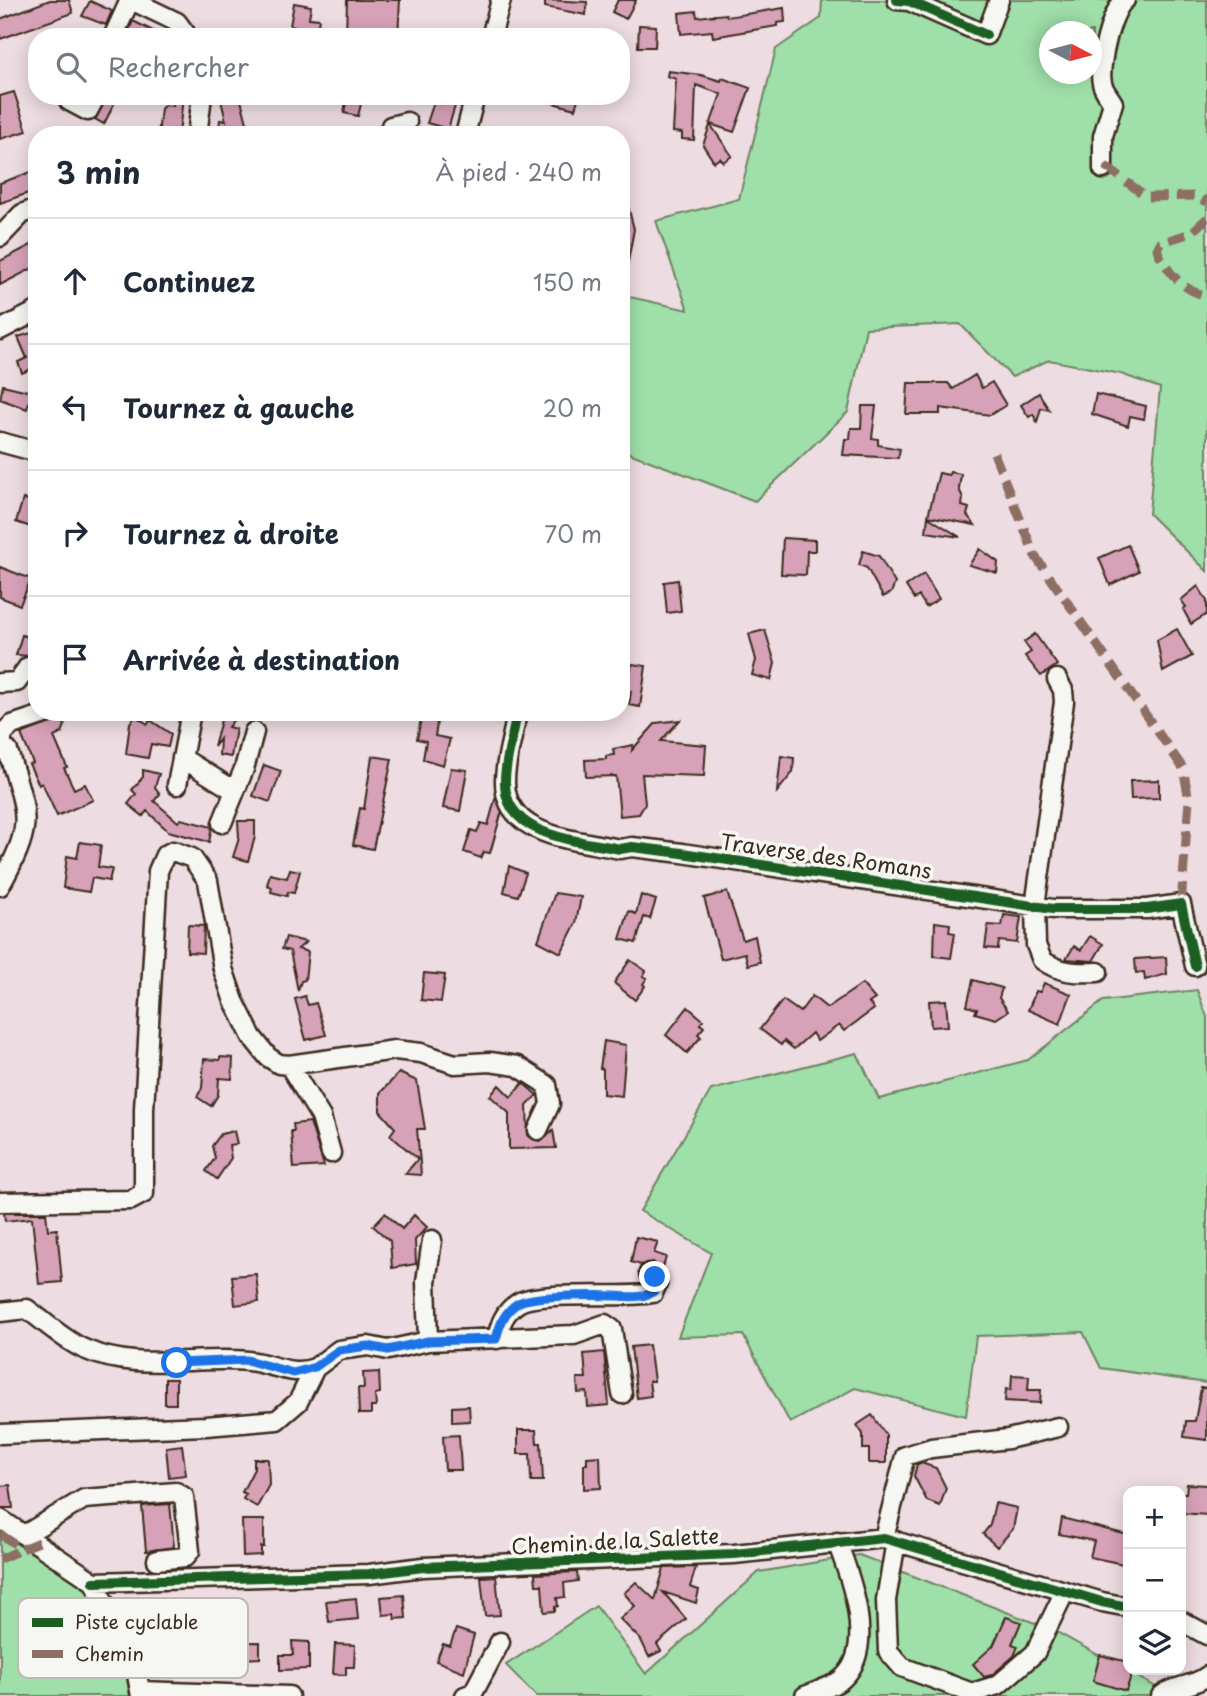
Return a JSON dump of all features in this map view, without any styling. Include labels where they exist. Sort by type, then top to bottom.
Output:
[{"type":"street","points":[[117,28],[131,0],[177,22],[181,28]]},
{"type":"street","points":[[493,28],[501,0]]},
{"type":"street","points":[[897,0],[909,1],[986,35],[999,0]]},
{"type":"street","points":[[1103,169],[1102,136],[1113,103],[1101,83],[1109,27],[1119,4],[1125,0]]},
{"type":"street","points":[[77,105],[88,111],[91,105]]},
{"type":"street","points":[[198,126],[201,105]]},
{"type":"street","points":[[467,126],[473,105]]},
{"type":"street","points":[[391,126],[407,122]]},
{"type":"street","points":[[0,237],[22,214],[28,212]]},
{"type":"street","points":[[0,330],[28,316]]},
{"type":"street","points":[[0,442],[28,449]]},
{"type":"street","points":[[0,683],[18,682],[28,667]]},
{"type":"street","points":[[1057,679],[1063,690],[1064,702],[1035,906],[1036,945],[1042,960],[1070,973],[1098,972]]},
{"type":"street","points":[[0,886],[16,856],[26,826],[26,812],[8,751],[2,745],[2,734],[12,725],[28,720]]},
{"type":"street","points":[[177,785],[189,721]]},
{"type":"street","name":"Traverse des Romans","points":[[515,721],[505,780],[506,793],[511,809],[530,827],[620,849],[632,847],[682,853],[1053,909],[1147,909],[1181,904],[1195,966]]},
{"type":"street","points":[[222,823],[254,732]]},
{"type":"street","points":[[182,758],[235,791]]},
{"type":"street","points":[[0,1202],[131,1200],[144,1193],[144,1108],[158,871],[165,855],[173,851],[192,858],[208,881],[223,969],[252,1037],[268,1057],[289,1065],[395,1050],[421,1053],[455,1064],[490,1062],[517,1066],[547,1085],[550,1104],[538,1130]]},
{"type":"street","points":[[289,1065],[321,1117],[331,1153]]},
{"type":"street","points":[[428,1341],[426,1283],[432,1240]]},
{"type":"street","points":[[496,1339],[507,1313],[523,1300],[590,1295],[632,1297],[653,1293],[657,1284],[649,1273]]},
{"type":"street","points":[[0,1312],[27,1309],[83,1349],[122,1360],[177,1363],[247,1360],[293,1373],[315,1367],[339,1350],[368,1346],[388,1350],[428,1341],[574,1335],[605,1324],[612,1329],[622,1394]]},
{"type":"street","points":[[0,1434],[206,1426],[277,1420],[298,1402],[315,1367]]},
{"type":"street","points":[[1058,1427],[1008,1439],[932,1448],[905,1456],[890,1540],[886,1600],[888,1651],[902,1667],[972,1693],[998,1685],[1035,1653],[1065,1591]]},
{"type":"street","points":[[26,1534],[84,1499],[176,1492],[184,1497],[191,1551],[185,1557],[157,1560]]},
{"type":"street","points":[[0,1519],[94,1582],[102,1598]]},
{"type":"street","name":"Chemin de la Salette","points":[[94,1582],[369,1574],[423,1567],[734,1553],[837,1542],[890,1540],[1123,1606]]},
{"type":"street","points":[[805,1696],[844,1677],[855,1655],[859,1606],[837,1542]]},
{"type":"street","points":[[1186,1624],[1207,1635]]},
{"type":"street","points":[[465,1696],[473,1693],[500,1642]]},
{"type":"street","points":[[1161,1696],[1170,1689],[1197,1683],[1207,1676]]},
{"type":"street","points":[[141,1693],[289,1696]]},
{"type":"green space","points":[[822,0],[1207,0],[1207,571],[1149,514],[1160,388],[1121,374],[1049,360],[1012,377],[960,324],[866,328],[848,412],[755,501],[630,453],[630,297],[688,310],[656,221],[739,199],[776,49],[821,18]]},
{"type":"green space","points":[[1197,990],[1207,1017],[1207,1383],[1101,1368],[1083,1332],[976,1336],[966,1416],[855,1388],[790,1423],[743,1335],[678,1337],[711,1253],[640,1211],[711,1090],[857,1053],[879,1099],[1028,1060],[1103,1001]]},
{"type":"green space","points":[[0,1534],[90,1587],[95,1598],[18,1598],[18,1678],[127,1678],[130,1696],[0,1696]]},
{"type":"green space","points":[[859,1555],[1053,1630],[1123,1669],[1123,1675],[1134,1675],[1172,1696],[536,1696],[506,1665],[596,1606],[646,1674],[759,1572]]},
{"type":"building","points":[[50,0],[69,0],[73,13],[0,39],[0,19]]},
{"type":"building","points":[[347,0],[400,0],[398,28],[346,28]]},
{"type":"building","points":[[545,0],[587,2],[586,15],[545,7]]},
{"type":"building","points":[[618,0],[636,0],[626,19],[612,12]]},
{"type":"building","points":[[90,1],[112,11],[106,25],[82,16]]},
{"type":"building","points":[[294,3],[311,6],[309,18],[319,19],[318,28],[290,26]]},
{"type":"building","points":[[784,8],[785,22],[777,23],[777,26],[713,37],[712,31],[681,34],[679,13],[696,11],[697,17],[726,14],[727,17]]},
{"type":"building","points":[[133,21],[147,28],[130,28]]},
{"type":"building","points":[[639,25],[656,26],[655,47],[638,47]]},
{"type":"building","points":[[668,71],[701,75],[721,81],[722,78],[750,88],[734,132],[710,124],[721,94],[696,85],[694,140],[682,139],[682,133],[673,132],[676,79],[667,76]]},
{"type":"building","points":[[14,92],[27,131],[0,139],[0,96]]},
{"type":"building","points":[[102,105],[114,105],[104,124],[95,119]]},
{"type":"building","points":[[164,105],[182,105],[180,126],[159,126],[161,109]]},
{"type":"building","points":[[222,105],[242,105],[248,126],[219,126],[220,120],[226,121]]},
{"type":"building","points":[[345,105],[361,105],[358,116],[344,113]]},
{"type":"building","points":[[433,105],[455,105],[449,126],[427,123]]},
{"type":"building","points":[[560,105],[576,105],[575,109]]},
{"type":"building","points":[[710,124],[732,156],[723,162],[720,158],[714,162],[703,145]]},
{"type":"building","points":[[28,173],[28,193],[0,203],[0,183]]},
{"type":"building","points":[[630,214],[634,229],[630,251]]},
{"type":"building","points":[[28,247],[28,271],[0,285],[0,261]]},
{"type":"building","points":[[28,334],[28,370],[22,373],[18,362],[27,358],[18,337]]},
{"type":"building","points":[[975,375],[982,388],[992,382],[1006,405],[990,415],[940,408],[940,414],[906,414],[908,383],[948,383],[953,389]]},
{"type":"building","points":[[3,385],[28,391],[27,409],[0,399]]},
{"type":"building","points":[[1039,393],[1049,410],[1041,408],[1037,422],[1033,414],[1029,417],[1021,405]]},
{"type":"building","points":[[1096,394],[1146,406],[1144,419],[1130,416],[1128,426],[1092,414]]},
{"type":"building","points":[[862,406],[876,406],[872,438],[878,439],[878,445],[900,449],[898,458],[843,455],[845,439],[850,439],[851,428],[861,428]]},
{"type":"building","points":[[950,472],[961,474],[959,489],[963,498],[962,506],[969,508],[967,515],[975,525],[928,516],[939,473],[949,475]]},
{"type":"building","points":[[23,499],[28,501],[28,526],[16,522]]},
{"type":"building","points":[[928,517],[960,537],[926,532]]},
{"type":"building","points":[[783,538],[815,540],[815,551],[807,551],[806,575],[781,574]]},
{"type":"building","points":[[1128,545],[1139,571],[1110,585],[1099,558]]},
{"type":"building","points":[[980,549],[998,562],[997,573],[969,565]]},
{"type":"building","points":[[863,551],[879,556],[895,583],[891,593],[883,597],[867,568],[859,565]]},
{"type":"building","points":[[0,567],[28,578],[28,586],[20,605],[0,597]]},
{"type":"building","points":[[924,574],[939,599],[926,607],[919,596],[914,599],[906,586]]},
{"type":"building","points":[[678,580],[681,611],[667,613],[664,582]]},
{"type":"building","points":[[1198,586],[1207,601],[1207,614],[1191,624],[1181,600]]},
{"type":"building","points":[[1177,629],[1192,656],[1163,672],[1157,640]]},
{"type":"building","points":[[765,630],[775,663],[771,680],[752,675],[756,660],[749,634]]},
{"type":"building","points":[[1035,634],[1057,665],[1041,676],[1025,656],[1031,652],[1024,642]]},
{"type":"building","points":[[22,635],[28,637],[28,656],[16,655]]},
{"type":"building","points":[[632,664],[646,666],[640,707],[630,705]]},
{"type":"building","points":[[680,720],[661,741],[706,745],[704,776],[642,774],[645,804],[639,814],[620,816],[616,776],[586,777],[585,760],[606,759],[606,756],[614,755],[613,749],[633,745],[632,750],[656,723]]},
{"type":"building","points":[[62,721],[65,725],[62,733],[54,737],[67,767],[64,768],[74,789],[85,784],[93,800],[57,816],[42,783],[39,785],[29,764],[33,763],[21,734]]},
{"type":"building","points":[[143,721],[148,724],[152,721],[171,734],[168,747],[151,744],[148,758],[126,754],[130,723]]},
{"type":"building","points":[[221,721],[233,721],[228,727],[236,729],[231,757],[219,755],[220,739],[214,747]]},
{"type":"building","points":[[421,721],[438,721],[435,736],[450,739],[443,765],[423,759],[426,741],[417,739]]},
{"type":"building","points":[[372,756],[392,759],[373,849],[353,845],[360,808],[364,809]]},
{"type":"building","points":[[781,756],[794,758],[793,772],[777,792]]},
{"type":"building","points":[[264,765],[281,771],[270,802],[253,796]]},
{"type":"building","points":[[451,768],[467,770],[460,811],[443,808]]},
{"type":"building","points":[[143,770],[159,774],[155,787],[160,794],[154,801],[178,822],[181,819],[212,827],[209,842],[168,831],[147,811],[143,816],[128,804],[136,794],[132,790],[143,777]]},
{"type":"building","points":[[1159,780],[1159,798],[1131,799],[1130,781]]},
{"type":"building","points":[[496,796],[502,811],[490,853],[484,852],[481,858],[464,852],[471,830],[477,832],[481,823],[488,825]]},
{"type":"building","points":[[238,821],[255,821],[255,837],[248,861],[233,857],[239,838]]},
{"type":"building","points":[[80,842],[101,845],[98,867],[112,869],[109,881],[92,878],[89,892],[63,888],[67,856],[77,858]]},
{"type":"building","points":[[509,866],[526,873],[518,896],[504,892]]},
{"type":"building","points":[[290,869],[300,871],[294,893],[288,892],[287,896],[271,892],[272,887],[267,885],[270,874],[287,878]]},
{"type":"building","points":[[727,892],[743,940],[755,936],[760,962],[748,965],[745,953],[721,959],[704,898]]},
{"type":"building","points":[[555,893],[581,897],[576,923],[561,953],[538,941]]},
{"type":"building","points":[[641,895],[656,900],[650,919],[644,917],[636,943],[620,939],[629,911],[636,914]]},
{"type":"building","points":[[1004,915],[1021,917],[1017,943],[999,941],[998,949],[985,948],[988,925],[1002,926]]},
{"type":"building","points":[[935,922],[950,924],[949,932],[955,933],[951,958],[934,956]]},
{"type":"building","points":[[188,925],[204,926],[203,953],[187,952]]},
{"type":"building","points":[[1090,936],[1103,944],[1093,961],[1066,959],[1074,946],[1081,950]]},
{"type":"building","points":[[286,937],[306,942],[298,949],[308,952],[305,980],[301,981],[298,991],[290,951],[282,949]]},
{"type":"building","points":[[1166,957],[1167,974],[1145,980],[1144,972],[1136,973],[1135,959]]},
{"type":"building","points":[[630,960],[646,971],[643,976],[647,978],[635,1000],[614,983]]},
{"type":"building","points":[[424,973],[445,975],[441,1002],[421,1000]]},
{"type":"building","points":[[973,980],[1002,988],[999,998],[1008,1011],[996,1019],[975,1013],[977,1009],[967,1006]]},
{"type":"building","points":[[1044,983],[1071,994],[1060,1024],[1028,1010],[1036,991],[1040,992]]},
{"type":"building","points":[[862,984],[875,999],[869,1003],[874,1009],[844,1031],[839,1025],[817,1041],[812,1033],[794,1049],[784,1041],[781,1045],[760,1029],[783,1000],[800,1012],[812,996],[827,1008]]},
{"type":"building","points":[[305,996],[308,1005],[316,1003],[326,1035],[306,1040],[295,999]]},
{"type":"building","points":[[946,1000],[948,1026],[931,1027],[929,1001]]},
{"type":"building","points":[[688,1007],[703,1020],[700,1024],[704,1027],[698,1034],[701,1037],[687,1053],[666,1035]]},
{"type":"building","points":[[604,1041],[626,1045],[622,1096],[603,1094],[603,1069],[600,1068]]},
{"type":"building","points":[[220,1057],[233,1058],[232,1079],[219,1078],[218,1095],[211,1106],[197,1097],[202,1088],[204,1059],[220,1060]]},
{"type":"building","points":[[399,1073],[417,1081],[425,1129],[417,1129],[421,1175],[405,1174],[418,1159],[390,1135],[395,1128],[380,1111],[380,1093]]},
{"type":"building","points":[[523,1083],[537,1095],[527,1106],[528,1136],[540,1141],[553,1130],[556,1148],[509,1149],[509,1113],[490,1096],[499,1085],[511,1097]]},
{"type":"building","points":[[310,1122],[324,1166],[294,1168],[291,1131],[294,1131],[293,1124]]},
{"type":"building","points":[[234,1131],[237,1144],[229,1145],[231,1158],[217,1179],[206,1171],[215,1158],[212,1146],[221,1134]]},
{"type":"building","points":[[4,1213],[46,1213],[48,1230],[57,1229],[62,1282],[39,1284],[32,1218],[5,1221]]},
{"type":"building","points":[[385,1213],[402,1229],[414,1215],[427,1227],[415,1240],[416,1264],[392,1268],[390,1241],[373,1226]]},
{"type":"building","points":[[636,1237],[658,1242],[654,1253],[666,1257],[662,1271],[653,1262],[641,1265],[631,1262]]},
{"type":"building","points":[[256,1274],[259,1302],[235,1305],[232,1276]]},
{"type":"building","points":[[649,1345],[654,1381],[649,1381],[651,1396],[637,1398],[631,1347]]},
{"type":"building","points":[[604,1352],[609,1405],[588,1407],[587,1392],[578,1393],[577,1378],[586,1378],[584,1354]]},
{"type":"building","points":[[379,1372],[380,1393],[375,1394],[376,1407],[371,1407],[371,1414],[359,1414],[358,1388],[364,1388],[363,1373]]},
{"type":"building","points":[[1012,1375],[1029,1376],[1028,1390],[1041,1390],[1040,1403],[1005,1401],[1006,1389],[1011,1390]]},
{"type":"building","points":[[165,1379],[176,1379],[176,1404],[165,1404]]},
{"type":"building","points":[[1201,1388],[1207,1388],[1207,1440],[1184,1437],[1186,1421],[1195,1421]]},
{"type":"building","points":[[469,1406],[470,1421],[452,1422],[452,1407]]},
{"type":"building","points":[[872,1415],[886,1435],[886,1463],[869,1463],[869,1449],[863,1449],[863,1434],[857,1425]]},
{"type":"building","points":[[518,1430],[536,1430],[537,1443],[541,1443],[543,1481],[531,1481],[530,1454],[518,1454]]},
{"type":"building","points":[[459,1435],[461,1470],[445,1470],[443,1436]]},
{"type":"building","points":[[182,1445],[186,1475],[169,1477],[166,1447]]},
{"type":"building","points":[[600,1456],[601,1488],[584,1489],[584,1464],[587,1464],[587,1457]]},
{"type":"building","points":[[254,1459],[268,1459],[269,1485],[257,1507],[243,1499],[246,1494],[242,1492],[254,1469]]},
{"type":"building","points":[[917,1464],[936,1468],[946,1488],[940,1506],[927,1501],[914,1476]]},
{"type":"building","points":[[1187,1484],[1207,1485],[1207,1515],[1186,1513]]},
{"type":"building","points":[[10,1485],[13,1508],[0,1508],[0,1486]]},
{"type":"building","points":[[995,1503],[1017,1508],[1013,1529],[997,1547],[983,1534],[990,1525]]},
{"type":"building","points":[[170,1504],[174,1547],[146,1551],[142,1506]]},
{"type":"building","points":[[1062,1518],[1123,1534],[1123,1564],[1090,1557],[1094,1541],[1059,1534]]},
{"type":"building","points":[[242,1520],[264,1520],[264,1547],[261,1547],[261,1555],[243,1556]]},
{"type":"building","points":[[696,1567],[690,1587],[699,1590],[696,1603],[663,1592],[686,1619],[657,1644],[661,1651],[649,1657],[641,1640],[620,1619],[635,1606],[624,1593],[636,1582],[655,1600],[664,1568]]},
{"type":"building","points":[[577,1572],[578,1581],[564,1583],[565,1597],[557,1598],[558,1606],[555,1611],[544,1612],[542,1585],[536,1585],[535,1574]]},
{"type":"building","points":[[496,1576],[500,1615],[485,1616],[481,1577]]},
{"type":"building","points":[[404,1595],[406,1618],[395,1619],[394,1614],[383,1615],[381,1597]]},
{"type":"building","points":[[356,1598],[358,1619],[329,1622],[326,1601]]},
{"type":"building","points":[[1006,1617],[1021,1622],[1012,1644],[1018,1646],[1014,1656],[992,1675],[984,1677],[973,1664],[993,1646]]},
{"type":"building","points":[[456,1629],[474,1635],[464,1672],[436,1661],[443,1644],[450,1646]]},
{"type":"building","points":[[292,1641],[309,1642],[309,1669],[280,1670],[280,1655],[293,1655]]},
{"type":"building","points":[[248,1642],[260,1642],[260,1658],[248,1659]]},
{"type":"building","points":[[335,1644],[355,1645],[354,1667],[346,1667],[346,1675],[333,1674]]},
{"type":"building","points":[[1100,1655],[1123,1661],[1123,1675],[1131,1675],[1126,1691],[1093,1681]]},
{"type":"marked path","points":[[1105,166],[1147,197],[1196,196],[1207,202]]},
{"type":"marked path","points":[[1207,218],[1191,233],[1160,243],[1157,249],[1176,279],[1190,290],[1207,296]]},
{"type":"marked path","points":[[994,453],[1035,556],[1183,768],[1189,800],[1181,904]]},
{"type":"marked path","points":[[0,1534],[22,1549],[39,1542]]},
{"type":"marked path","points":[[0,1559],[22,1549]]},
{"type":"cycle path","points":[[897,0],[909,1],[986,35]]},
{"type":"cycle path","points":[[515,721],[505,773],[508,800],[517,814],[530,825],[547,833],[620,849],[632,847],[682,853],[1053,909],[1147,909],[1181,904],[1195,966]]},
{"type":"cycle path","points":[[94,1582],[369,1574],[423,1567],[734,1554],[884,1538],[1123,1606]]},
{"type":"route","points":[[177,1363],[247,1360],[269,1364],[293,1373],[315,1367],[339,1350],[368,1346],[388,1350],[428,1341],[496,1339],[500,1323],[507,1313],[523,1300],[590,1295],[632,1297],[653,1293],[657,1288],[655,1277]]}]
